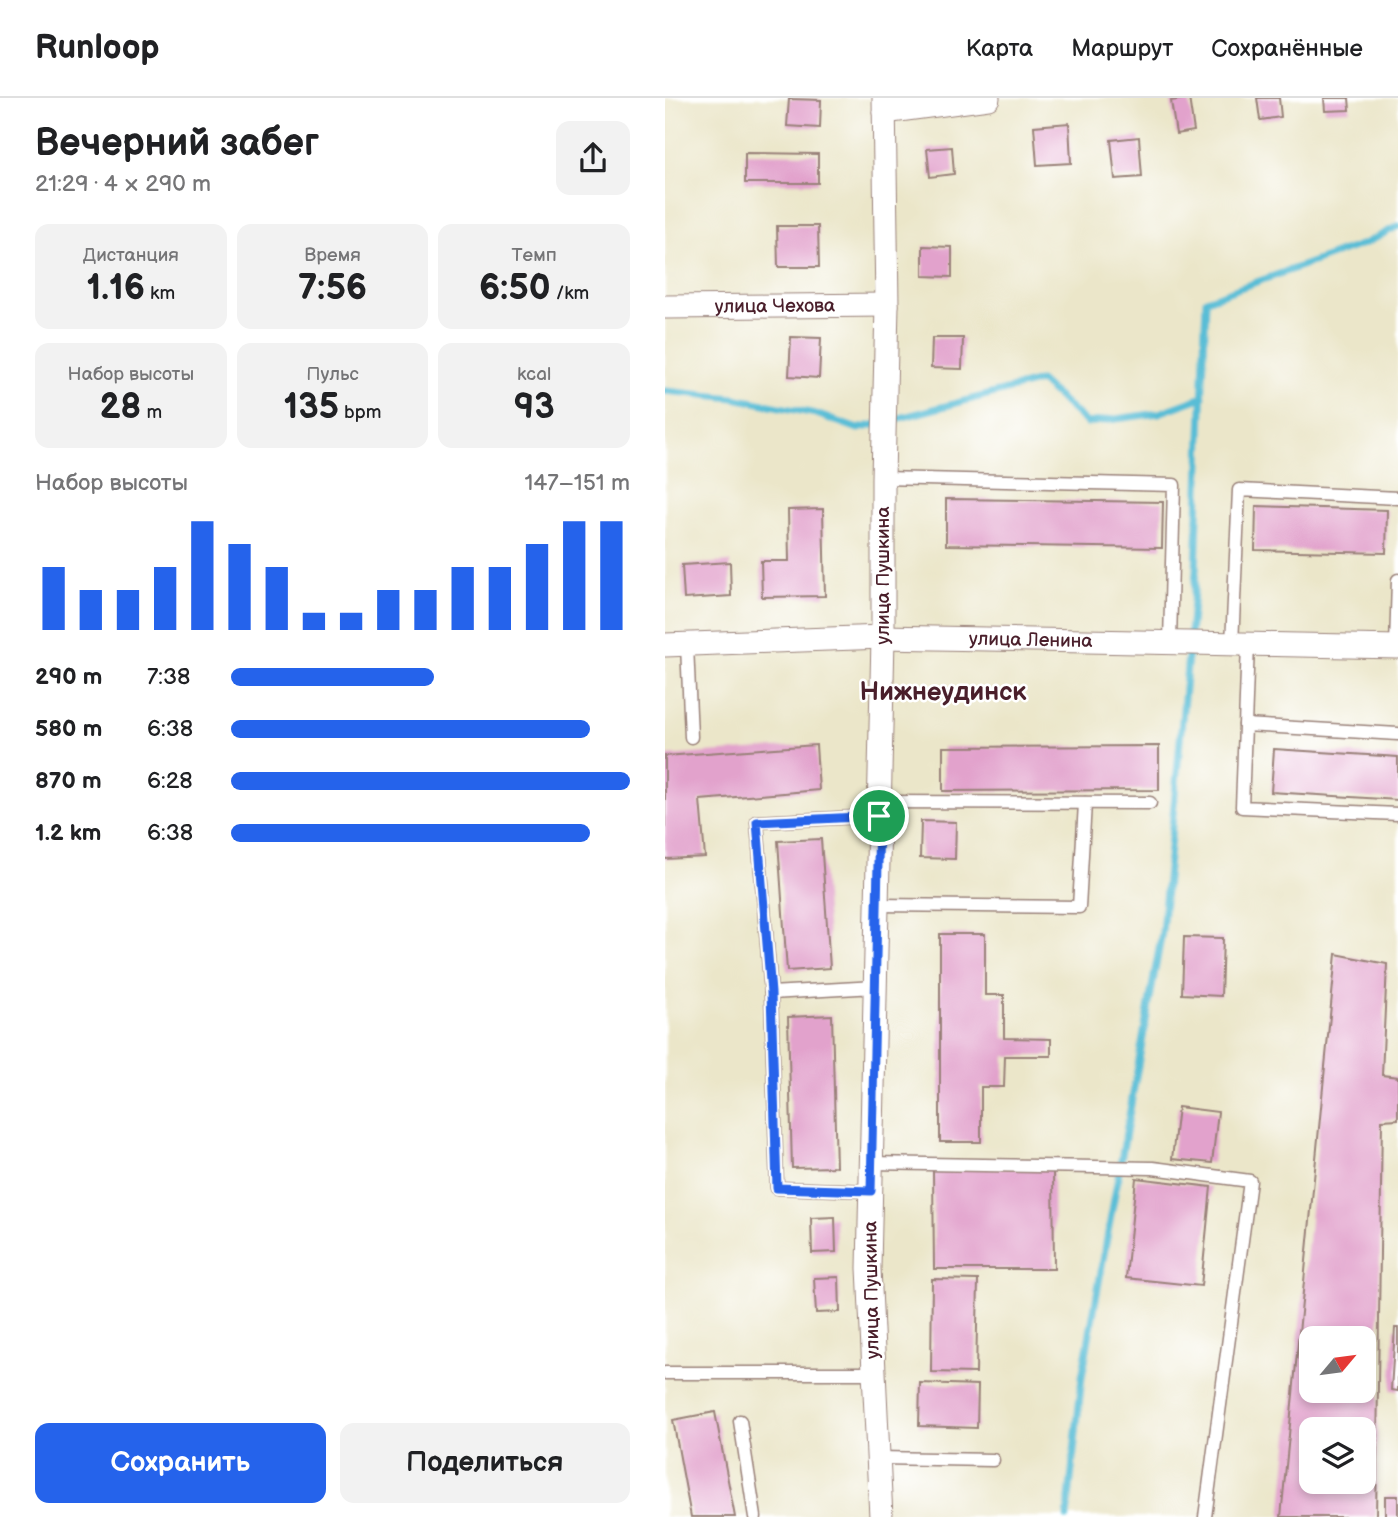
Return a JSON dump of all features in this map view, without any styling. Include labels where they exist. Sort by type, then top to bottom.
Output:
[{"type":"street","points":[[884,105],[988,98]]},
{"type":"street","name":"улица Пушкина","points":[[881,1517],[869,1268],[883,637],[887,305],[884,105]]},
{"type":"street","name":"улица Чехова","points":[[665,307],[887,305]]},
{"type":"street","name":"улица Ленина","points":[[676,645],[883,637],[1397,647]]},
{"type":"lane","points":[[883,478],[1174,485],[1170,642]]},
{"type":"lane","points":[[1398,498],[1239,490],[1240,644],[1245,725],[1242,807],[1398,814]]},
{"type":"lane","points":[[1397,647],[1398,580]]},
{"type":"lane","points":[[676,645],[691,737]]},
{"type":"lane","points":[[1245,725],[1398,734]]},
{"type":"lane","points":[[877,905],[1079,907],[1085,803]]},
{"type":"lane","points":[[871,1191],[777,1188],[771,993],[757,822],[879,809],[1150,803]]},
{"type":"lane","points":[[771,993],[875,987]]},
{"type":"lane","points":[[871,1163],[1153,1168],[1250,1181],[1205,1517]]},
{"type":"lane","points":[[665,1373],[874,1373]]},
{"type":"lane","points":[[740,1421],[755,1517]]},
{"type":"lane","points":[[878,1458],[993,1460]]},
{"type":"building","points":[[1189,98],[1194,131],[1176,134],[1171,101]]},
{"type":"building","points":[[1257,98],[1279,98],[1281,117],[1260,120]]},
{"type":"building","points":[[1324,98],[1349,98],[1350,110],[1325,111]]},
{"type":"building","points":[[789,99],[821,100],[820,128],[787,126]]},
{"type":"building","points":[[1069,123],[1071,163],[1037,165],[1034,126]]},
{"type":"building","points":[[1139,137],[1142,177],[1115,179],[1111,140]]},
{"type":"building","points":[[952,147],[954,174],[930,177],[927,149]]},
{"type":"building","points":[[745,153],[818,154],[818,183],[745,183]]},
{"type":"building","points":[[777,226],[818,226],[819,267],[778,267]]},
{"type":"building","points":[[923,246],[952,247],[952,277],[923,276]]},
{"type":"building","points":[[791,337],[821,338],[819,378],[789,376]]},
{"type":"building","points":[[932,338],[963,338],[962,369],[931,368]]},
{"type":"building","points":[[946,499],[1163,502],[1162,548],[946,545]]},
{"type":"building","points":[[1256,506],[1387,510],[1386,553],[1255,550]]},
{"type":"building","points":[[823,509],[825,596],[762,597],[761,561],[789,561],[788,510]]},
{"type":"building","points":[[730,562],[731,596],[684,599],[682,565]]},
{"type":"building","points":[[816,745],[819,790],[700,800],[705,857],[665,859],[665,756]]},
{"type":"building","points":[[1159,746],[1159,790],[943,791],[943,747]]},
{"type":"building","points":[[1274,749],[1398,757],[1398,800],[1271,792]]},
{"type":"building","points":[[921,821],[956,822],[955,859],[920,858]]},
{"type":"building","points":[[821,839],[830,968],[787,971],[778,841]]},
{"type":"building","points":[[940,934],[985,934],[985,995],[1004,995],[1004,1038],[1051,1039],[1051,1056],[1005,1056],[1004,1087],[981,1087],[981,1142],[940,1142]]},
{"type":"building","points":[[1184,937],[1223,938],[1221,996],[1182,994]]},
{"type":"building","points":[[1336,954],[1387,964],[1382,1075],[1398,1077],[1398,1119],[1382,1120],[1376,1517],[1281,1517],[1299,1333],[1299,1404],[1376,1403],[1376,1326],[1300,1326]]},
{"type":"building","points":[[832,1015],[836,1167],[792,1168],[788,1017]]},
{"type":"building","points":[[1178,1107],[1218,1112],[1212,1163],[1172,1159]]},
{"type":"building","points":[[1053,1168],[1054,1269],[934,1269],[933,1169]]},
{"type":"building","points":[[1136,1178],[1211,1187],[1201,1286],[1126,1278]]},
{"type":"building","points":[[835,1217],[836,1252],[812,1253],[811,1218]]},
{"type":"building","points":[[839,1277],[840,1312],[816,1313],[814,1278]]},
{"type":"building","points":[[932,1279],[978,1280],[976,1373],[931,1372]]},
{"type":"building","points":[[1395,1328],[1398,1328],[1398,1391],[1391,1390]]},
{"type":"building","points":[[920,1383],[978,1385],[977,1428],[919,1426]]},
{"type":"building","points":[[715,1412],[735,1517],[691,1517],[673,1420]]},
{"type":"building","points":[[1385,1496],[1398,1496],[1398,1517],[1385,1517]]},
{"type":"waterway","points":[[1067,1517],[1082,1377],[1162,932],[1196,571],[1206,300],[1366,243],[1398,226]]},
{"type":"waterway","points":[[665,391],[734,398],[816,414],[858,429],[1040,381],[1087,423],[1159,413],[1203,397]]},
{"type":"district","name":"Нижнеудинск","points":[[943,692]]},
{"type":"route","points":[[879,816],[871,1191],[777,1188],[771,993],[757,822],[879,816]]}]
